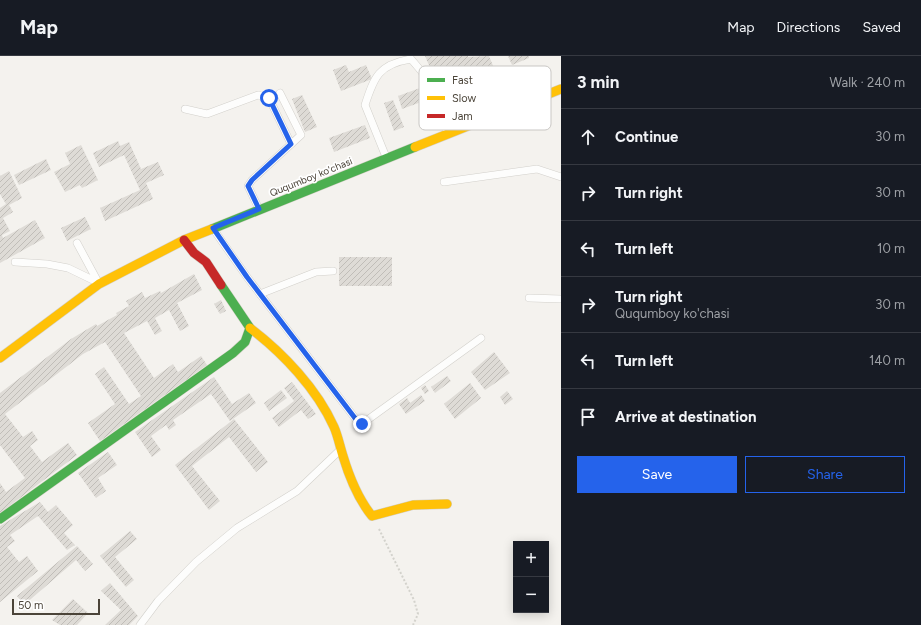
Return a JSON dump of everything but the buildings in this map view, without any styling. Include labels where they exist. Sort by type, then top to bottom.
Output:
[{"type":"street","name":"Ququmboy ko'chasi","points":[[551,93],[561,89]]},
{"type":"street","name":"Ququmboy ko'chasi","points":[[0,358],[99,284],[184,240],[458,130]]},
{"type":"street","points":[[184,240],[194,253],[206,262],[250,328],[263,336],[313,393],[335,428],[340,450],[367,510],[372,516],[413,505],[447,504]]},
{"type":"street","points":[[0,519],[233,354],[245,342],[250,328]]},
{"type":"lane","points":[[386,159],[365,105],[375,77],[398,61],[411,59],[419,68]]},
{"type":"lane","points":[[259,209],[248,186],[252,180],[301,135],[280,93]]},
{"type":"lane","points":[[185,109],[207,114],[258,95],[269,98],[291,144]]},
{"type":"lane","points":[[446,130],[448,134]]},
{"type":"lane","points":[[444,182],[537,169],[561,177]]},
{"type":"lane","points":[[213,228],[260,294],[358,422],[362,424],[481,338]]},
{"type":"lane","points":[[77,243],[99,284]]},
{"type":"lane","points":[[15,262],[47,264],[68,268],[99,284]]},
{"type":"lane","points":[[260,294],[316,272],[333,271]]},
{"type":"lane","points":[[529,298],[561,299]]},
{"type":"lane","points":[[140,625],[158,602],[196,562],[237,528],[297,491],[340,450]]},
{"type":"path","points":[[372,516],[414,600],[418,614],[412,625]]},
{"type":"traffic: fast","points":[[212,229],[415,147]]},
{"type":"traffic: fast","points":[[0,519],[233,353],[245,342],[250,328],[221,285]]},
{"type":"traffic: slow","points":[[551,93],[561,89]]},
{"type":"traffic: slow","points":[[415,147],[458,130]]},
{"type":"traffic: slow","points":[[0,358],[99,284],[184,240],[212,229]]},
{"type":"traffic: slow","points":[[250,328],[287,360],[318,399],[327,413],[337,434],[351,480],[363,503],[372,516],[413,505],[447,504]]},
{"type":"traffic: jam","points":[[184,240],[194,253],[206,262],[221,285]]},
{"type":"route","points":[[269,98],[291,144],[252,180],[248,186],[259,209],[213,228],[247,277],[358,422],[362,424]]}]
